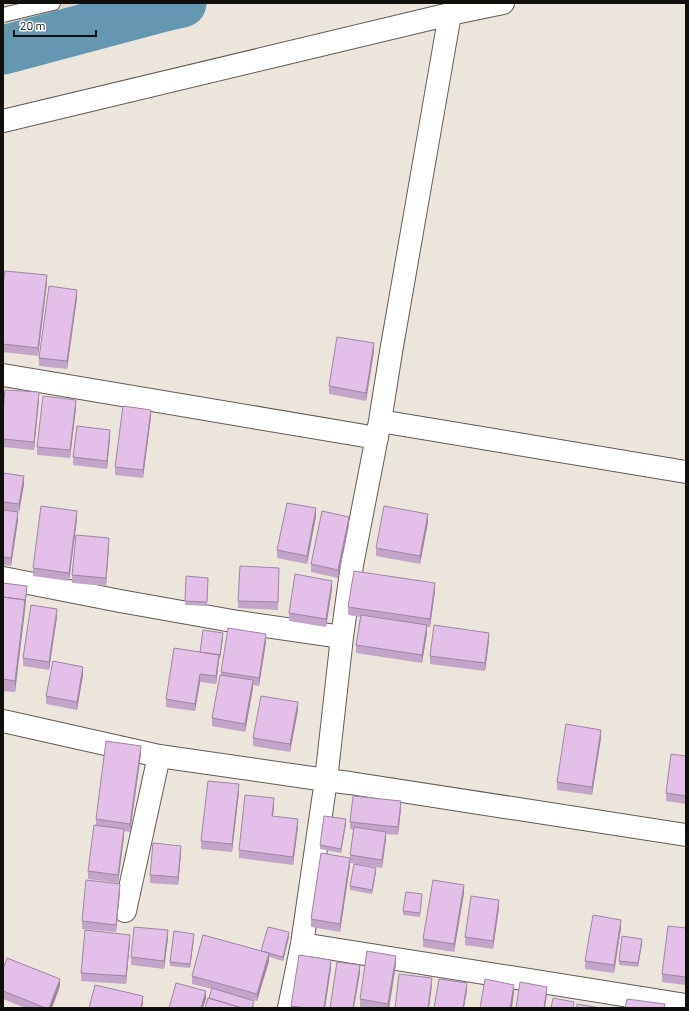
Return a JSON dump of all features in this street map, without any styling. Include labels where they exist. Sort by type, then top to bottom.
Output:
[{"type":"street","points":[[3,121],[450,14],[503,3]]},
{"type":"street","points":[[289,1008],[302,944],[326,780],[342,637],[352,565],[379,430],[391,352],[450,14]]},
{"type":"street","points":[[3,375],[379,430],[686,472]]},
{"type":"street","points":[[3,578],[120,601],[342,637]]},
{"type":"street","points":[[3,721],[159,756],[350,783],[686,835]]},
{"type":"street","points":[[125,911],[159,756]]},
{"type":"street","points":[[302,944],[686,1005]]},
{"type":"lane","points":[[3,15],[53,3]]},
{"type":"shaded area","points":[[3,3],[93,3],[3,25]]},
{"type":"building","points":[[5,271],[47,275],[38,348],[3,344],[3,284]]},
{"type":"building","points":[[49,286],[77,290],[67,361],[39,358]]},
{"type":"building","points":[[337,337],[374,343],[366,393],[329,386]]},
{"type":"building","points":[[5,390],[39,392],[34,442],[3,439]]},
{"type":"building","points":[[43,396],[76,400],[70,450],[37,447]]},
{"type":"building","points":[[123,406],[151,410],[143,470],[115,467]]},
{"type":"building","points":[[77,426],[110,430],[107,461],[73,457]]},
{"type":"building","points":[[3,473],[24,476],[19,504],[3,502]]},
{"type":"building","points":[[287,503],[316,508],[307,556],[277,550]]},
{"type":"building","points":[[41,506],[77,511],[69,573],[33,568]]},
{"type":"building","points":[[384,506],[428,514],[420,556],[376,548]]},
{"type":"building","points":[[3,510],[18,512],[11,558],[3,557]]},
{"type":"building","points":[[322,511],[349,517],[338,570],[311,564]]},
{"type":"building","points":[[76,535],[109,538],[106,578],[72,575]]},
{"type":"building","points":[[240,566],[279,568],[278,602],[238,601]]},
{"type":"building","points":[[354,571],[435,583],[430,619],[348,607]]},
{"type":"building","points":[[295,574],[332,581],[326,619],[289,613]]},
{"type":"building","points":[[186,576],[208,578],[207,602],[185,601]]},
{"type":"building","points":[[3,583],[27,586],[25,603],[25,600],[3,597]]},
{"type":"building","points":[[3,597],[25,600],[15,681],[3,679]]},
{"type":"building","points":[[31,605],[57,609],[49,662],[23,658]]},
{"type":"building","points":[[361,615],[427,625],[422,655],[356,645]]},
{"type":"building","points":[[434,625],[489,633],[485,663],[430,656]]},
{"type":"building","points":[[228,628],[266,634],[259,678],[221,672]]},
{"type":"building","points":[[203,630],[223,633],[220,655],[200,652]]},
{"type":"building","points":[[174,648],[219,655],[216,676],[200,674],[195,704],[166,699]]},
{"type":"building","points":[[53,661],[83,667],[77,702],[46,696]]},
{"type":"building","points":[[220,675],[253,680],[245,724],[212,718]]},
{"type":"building","points":[[261,696],[298,702],[290,744],[253,738]]},
{"type":"building","points":[[566,724],[601,730],[592,787],[557,782]]},
{"type":"building","points":[[106,741],[141,746],[130,824],[96,819]]},
{"type":"building","points":[[671,754],[686,756],[686,796],[666,793]]},
{"type":"building","points":[[208,781],[239,784],[232,844],[201,841]]},
{"type":"building","points":[[245,795],[274,798],[272,816],[298,819],[293,857],[239,850]]},
{"type":"building","points":[[353,796],[401,801],[398,827],[350,822]]},
{"type":"building","points":[[324,816],[346,819],[341,849],[320,845]]},
{"type":"building","points":[[94,825],[124,829],[118,875],[88,871]]},
{"type":"building","points":[[354,827],[386,832],[382,860],[350,855]]},
{"type":"building","points":[[153,843],[181,846],[178,877],[150,875]]},
{"type":"building","points":[[321,853],[350,858],[340,924],[311,919]]},
{"type":"building","points":[[354,864],[376,868],[372,890],[350,886]]},
{"type":"building","points":[[86,880],[120,884],[116,925],[82,921]]},
{"type":"building","points":[[433,880],[464,885],[454,944],[423,939]]},
{"type":"building","points":[[406,892],[422,894],[420,913],[403,911]]},
{"type":"building","points":[[471,896],[499,900],[493,941],[465,937]]},
{"type":"building","points":[[593,915],[621,920],[614,965],[585,961]]},
{"type":"building","points":[[668,926],[686,928],[686,977],[662,974]]},
{"type":"building","points":[[134,927],[168,930],[164,961],[131,957]]},
{"type":"building","points":[[268,927],[289,932],[283,957],[261,951]]},
{"type":"building","points":[[85,930],[130,935],[126,976],[81,973]]},
{"type":"building","points":[[174,931],[194,934],[190,964],[170,962]]},
{"type":"building","points":[[203,935],[269,953],[257,994],[192,976]]},
{"type":"building","points":[[622,936],[642,939],[638,963],[619,961]]},
{"type":"building","points":[[367,951],[396,956],[388,1004],[360,999]]},
{"type":"building","points":[[299,955],[331,960],[324,1008],[291,1006]]},
{"type":"building","points":[[7,958],[60,979],[49,1008],[3,991],[3,969]]},
{"type":"building","points":[[337,962],[360,965],[353,1008],[330,1008]]},
{"type":"building","points":[[399,974],[432,978],[428,1008],[395,1008]]},
{"type":"building","points":[[439,979],[467,983],[463,1008],[434,1008]]},
{"type":"building","points":[[485,979],[514,985],[510,1008],[480,1008]]},
{"type":"building","points":[[520,982],[547,987],[544,1008],[516,1008]]},
{"type":"building","points":[[176,983],[206,991],[201,1008],[169,1008]]},
{"type":"building","points":[[95,985],[143,996],[141,1008],[89,1008]]},
{"type":"building","points":[[212,988],[254,1001],[252,1008],[242,1008],[209,998]]},
{"type":"building","points":[[208,998],[242,1008],[205,1008]]},
{"type":"building","points":[[553,998],[574,1002],[573,1008],[551,1008]]},
{"type":"building","points":[[627,999],[665,1004],[664,1008],[625,1008]]},
{"type":"building","points":[[577,1004],[601,1008],[577,1008]]},
{"type":"waterway","points":[[3,50],[182,3]]}]
